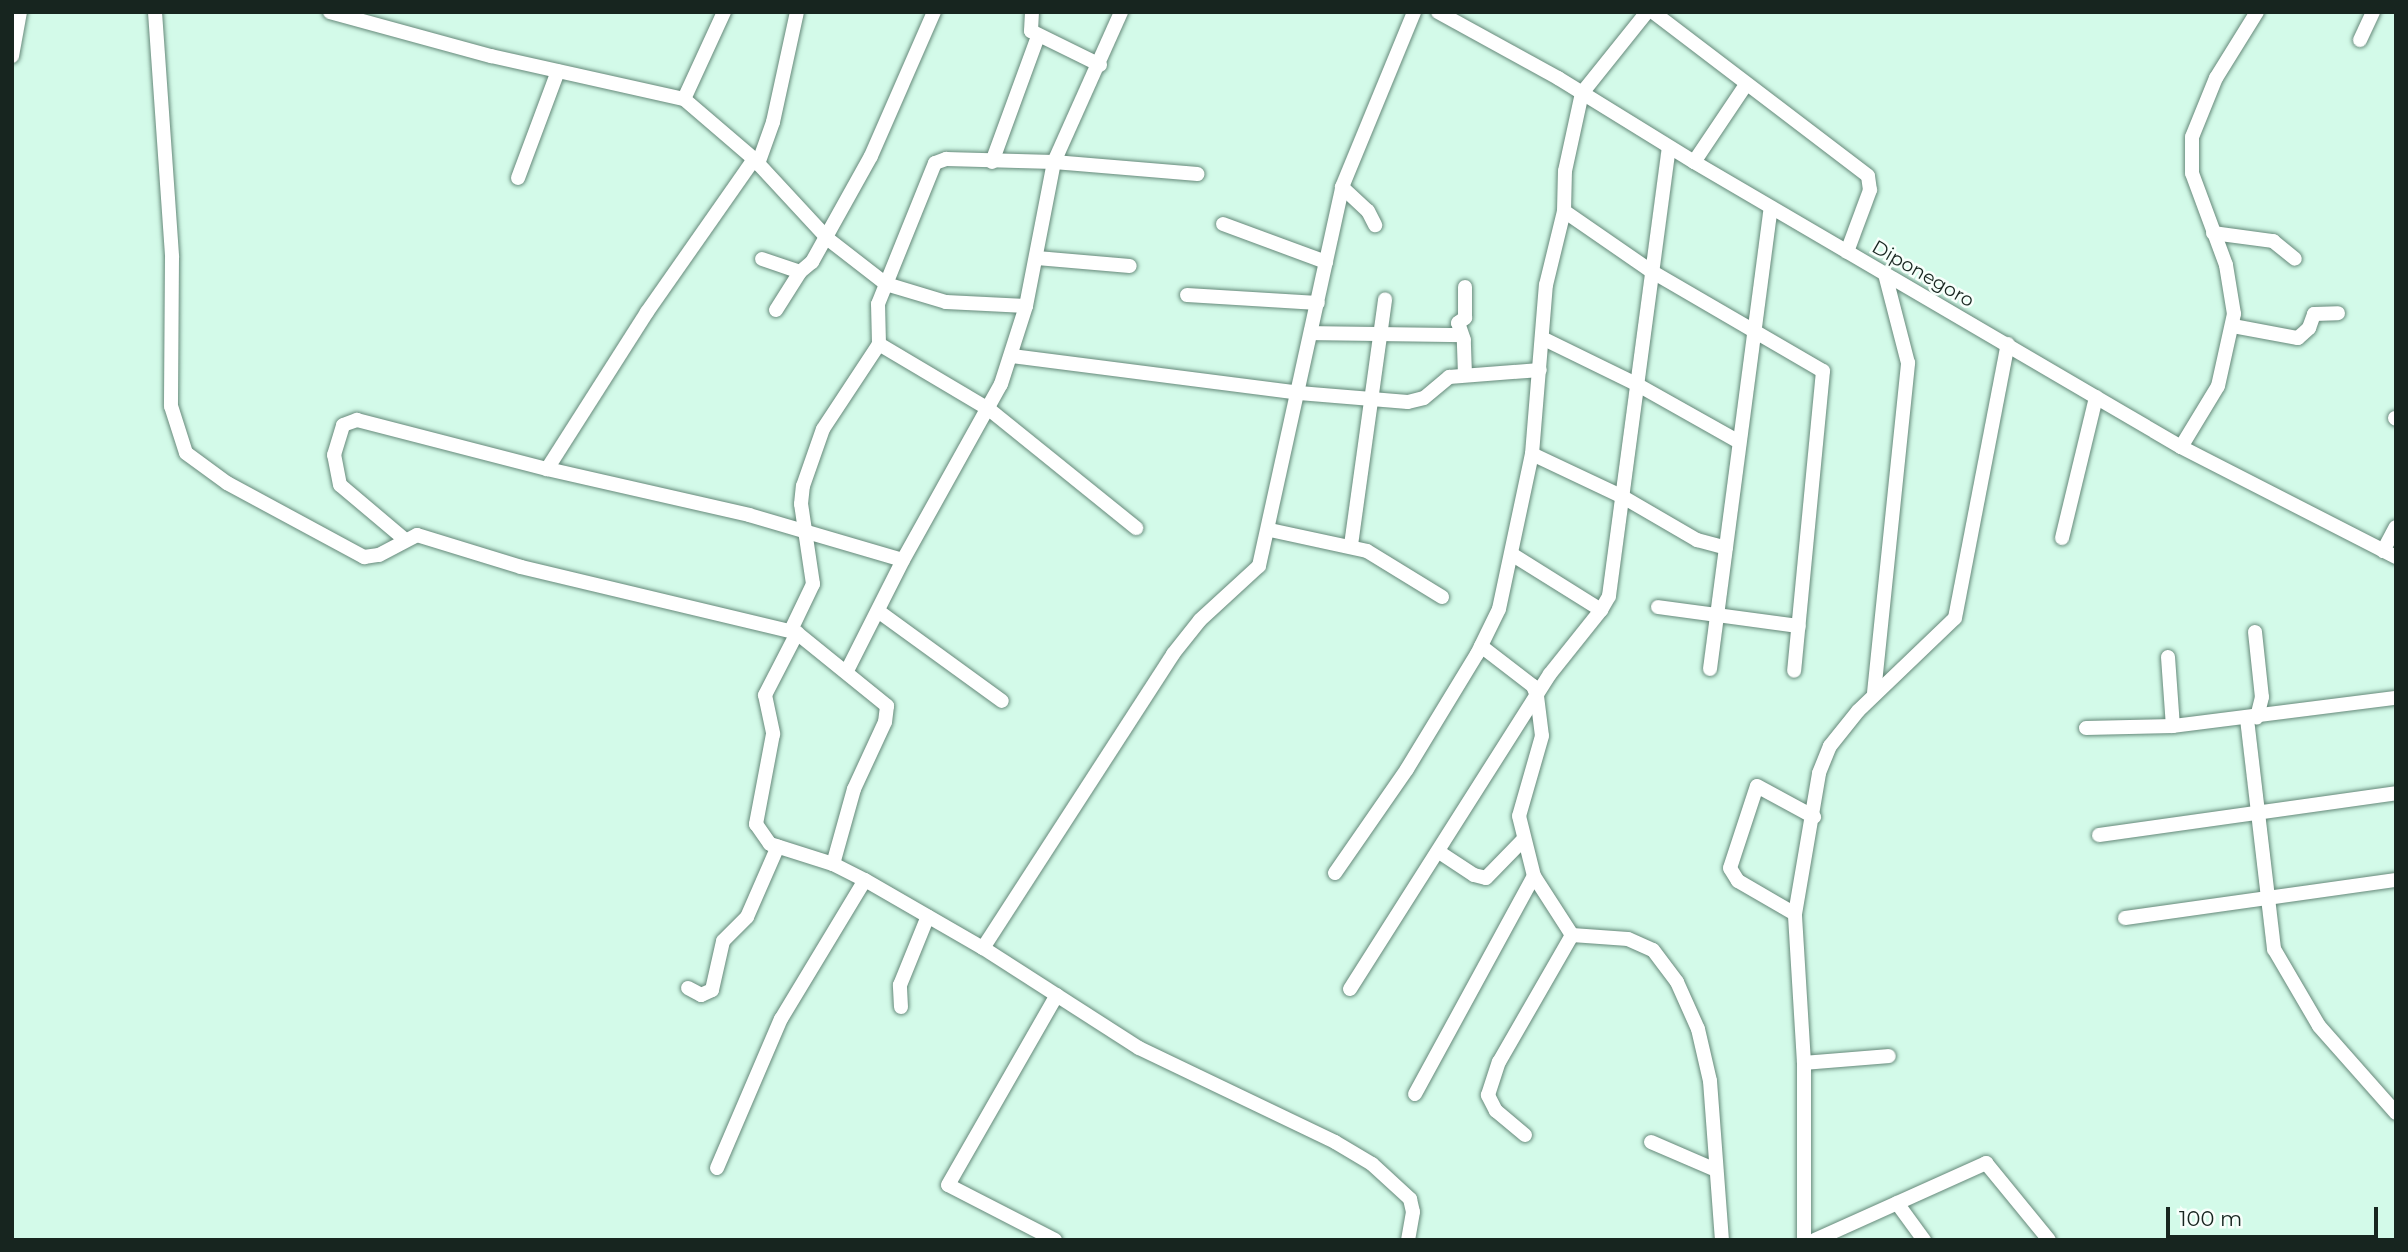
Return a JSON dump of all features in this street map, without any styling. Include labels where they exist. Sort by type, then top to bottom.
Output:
[{"type":"street","points":[[12,56],[20,12]]},
{"type":"street","points":[[155,12],[171,228],[170,406],[179,441],[197,464],[357,555],[379,555],[403,538],[416,535],[535,571],[794,631],[847,671],[888,710],[854,789],[833,864]]},
{"type":"street","points":[[330,12],[558,71],[684,99],[756,162],[828,239],[886,284],[946,302],[1026,306]]},
{"type":"street","points":[[684,99],[724,12]]},
{"type":"street","points":[[547,470],[647,312],[756,162],[773,121],[797,12]]},
{"type":"street","points":[[776,310],[800,272],[828,239],[871,156],[934,12]]},
{"type":"street","points":[[1032,12],[1028,27],[1038,36],[1100,65]]},
{"type":"street","points":[[847,671],[903,560],[990,410],[1012,356],[1026,306],[1054,162],[1100,65],[1121,12]]},
{"type":"street","points":[[983,948],[1173,654],[1200,620],[1259,566],[1270,530],[1342,187],[1414,12]]},
{"type":"street","name":"Diponegoro","points":[[1438,12],[1582,93],[1669,148],[2180,447],[2389,554]]},
{"type":"street","points":[[1335,873],[1407,769],[1481,646],[1499,609],[1513,555],[1532,454],[1546,285],[1564,211],[1565,171],[1582,93],[1647,12]]},
{"type":"street","points":[[1653,12],[1745,86],[1870,180],[1847,252]]},
{"type":"street","points":[[2180,447],[2218,386],[2233,326],[2231,283],[2192,173],[2192,137],[2216,78],[2257,12]]},
{"type":"street","points":[[2360,40],[2373,12]]},
{"type":"street","points":[[992,162],[1038,36]]},
{"type":"street","points":[[517,178],[558,71]]},
{"type":"street","points":[[1693,162],[1745,86]]},
{"type":"street","points":[[1350,989],[1537,696],[1601,610],[1610,592],[1653,285],[1651,271],[1669,148]]},
{"type":"street","points":[[1198,174],[1054,162],[935,163],[877,308],[879,344],[829,419],[813,452],[801,495],[803,530],[813,584],[765,695],[773,741],[756,824],[762,838],[833,864],[865,880],[983,948],[1139,1048],[1335,1142],[1373,1164],[1410,1199],[1413,1212],[1408,1240]]},
{"type":"street","points":[[1342,187],[1368,211],[1375,225]]},
{"type":"street","points":[[1710,669],[1771,208]]},
{"type":"street","points":[[1564,211],[1651,271],[1755,330],[1825,376],[1794,671]]},
{"type":"street","points":[[1223,224],[1326,262]]},
{"type":"street","points":[[2213,233],[2273,240],[2295,259]]},
{"type":"street","points":[[1037,258],[1130,266]]},
{"type":"street","points":[[762,259],[800,272]]},
{"type":"street","points":[[1874,693],[1908,363],[1885,274]]},
{"type":"street","points":[[1465,287],[1465,318],[1458,323],[1465,375]]},
{"type":"street","points":[[1187,295],[1318,303]]},
{"type":"street","points":[[1351,545],[1385,299]]},
{"type":"street","points":[[2233,326],[2298,338],[2309,328],[2314,314],[2338,313]]},
{"type":"street","points":[[1311,333],[1380,337],[1461,335]]},
{"type":"street","points":[[1542,338],[1638,385],[1739,442]]},
{"type":"street","points":[[879,344],[990,410],[1136,528]]},
{"type":"street","points":[[1804,1240],[1804,1063],[1795,914],[1814,817],[1819,773],[1830,746],[1874,693],[1948,628],[1960,605],[2008,344]]},
{"type":"street","points":[[1012,356],[1299,393],[1417,400],[1443,380],[1465,375],[1540,370]]},
{"type":"street","points":[[2062,538],[2096,397]]},
{"type":"street","points":[[403,538],[340,485],[334,455],[346,422],[357,420],[547,470],[803,530],[903,560]]},
{"type":"street","points":[[1532,454],[1623,497],[1697,540],[1726,548]]},
{"type":"street","points":[[2389,554],[2396,527]]},
{"type":"street","points":[[1270,530],[1351,545],[1442,597]]},
{"type":"street","points":[[1513,555],[1601,610]]},
{"type":"street","points":[[1658,607],[1799,626]]},
{"type":"street","points":[[878,611],[1002,701]]},
{"type":"street","points":[[2255,632],[2262,697],[2252,718],[2270,934],[2284,969],[2319,1026],[2396,1113]]},
{"type":"street","points":[[1481,646],[1533,685],[1537,696],[1542,736],[1520,806],[1523,840],[1534,876],[1572,935]]},
{"type":"street","points":[[2168,657],[2174,726]]},
{"type":"street","points":[[2086,728],[2174,726],[2396,698]]},
{"type":"street","points":[[1795,914],[1738,881],[1730,868],[1757,786],[1814,817]]},
{"type":"street","points":[[2099,835],[2396,793]]},
{"type":"street","points":[[1439,852],[1474,875],[1486,878],[1523,840]]},
{"type":"street","points":[[688,988],[701,995],[712,990],[723,941],[747,918],[778,846]]},
{"type":"street","points":[[1415,1094],[1534,876]]},
{"type":"street","points":[[717,1168],[781,1019],[865,880]]},
{"type":"street","points":[[2125,918],[2396,880]]},
{"type":"street","points":[[901,1007],[900,985],[929,916]]},
{"type":"street","points":[[1525,1135],[1496,1111],[1488,1095],[1499,1062],[1572,935]]},
{"type":"street","points":[[1572,935],[1641,942],[1673,975],[1704,1048],[1722,1240]]},
{"type":"street","points":[[1055,1240],[948,1185],[1058,995]]},
{"type":"street","points":[[1804,1063],[1889,1056]]},
{"type":"street","points":[[1651,1142],[1716,1170]]},
{"type":"street","points":[[1815,1240],[1986,1163],[2049,1240]]},
{"type":"street","points":[[1897,1203],[1924,1240]]}]
